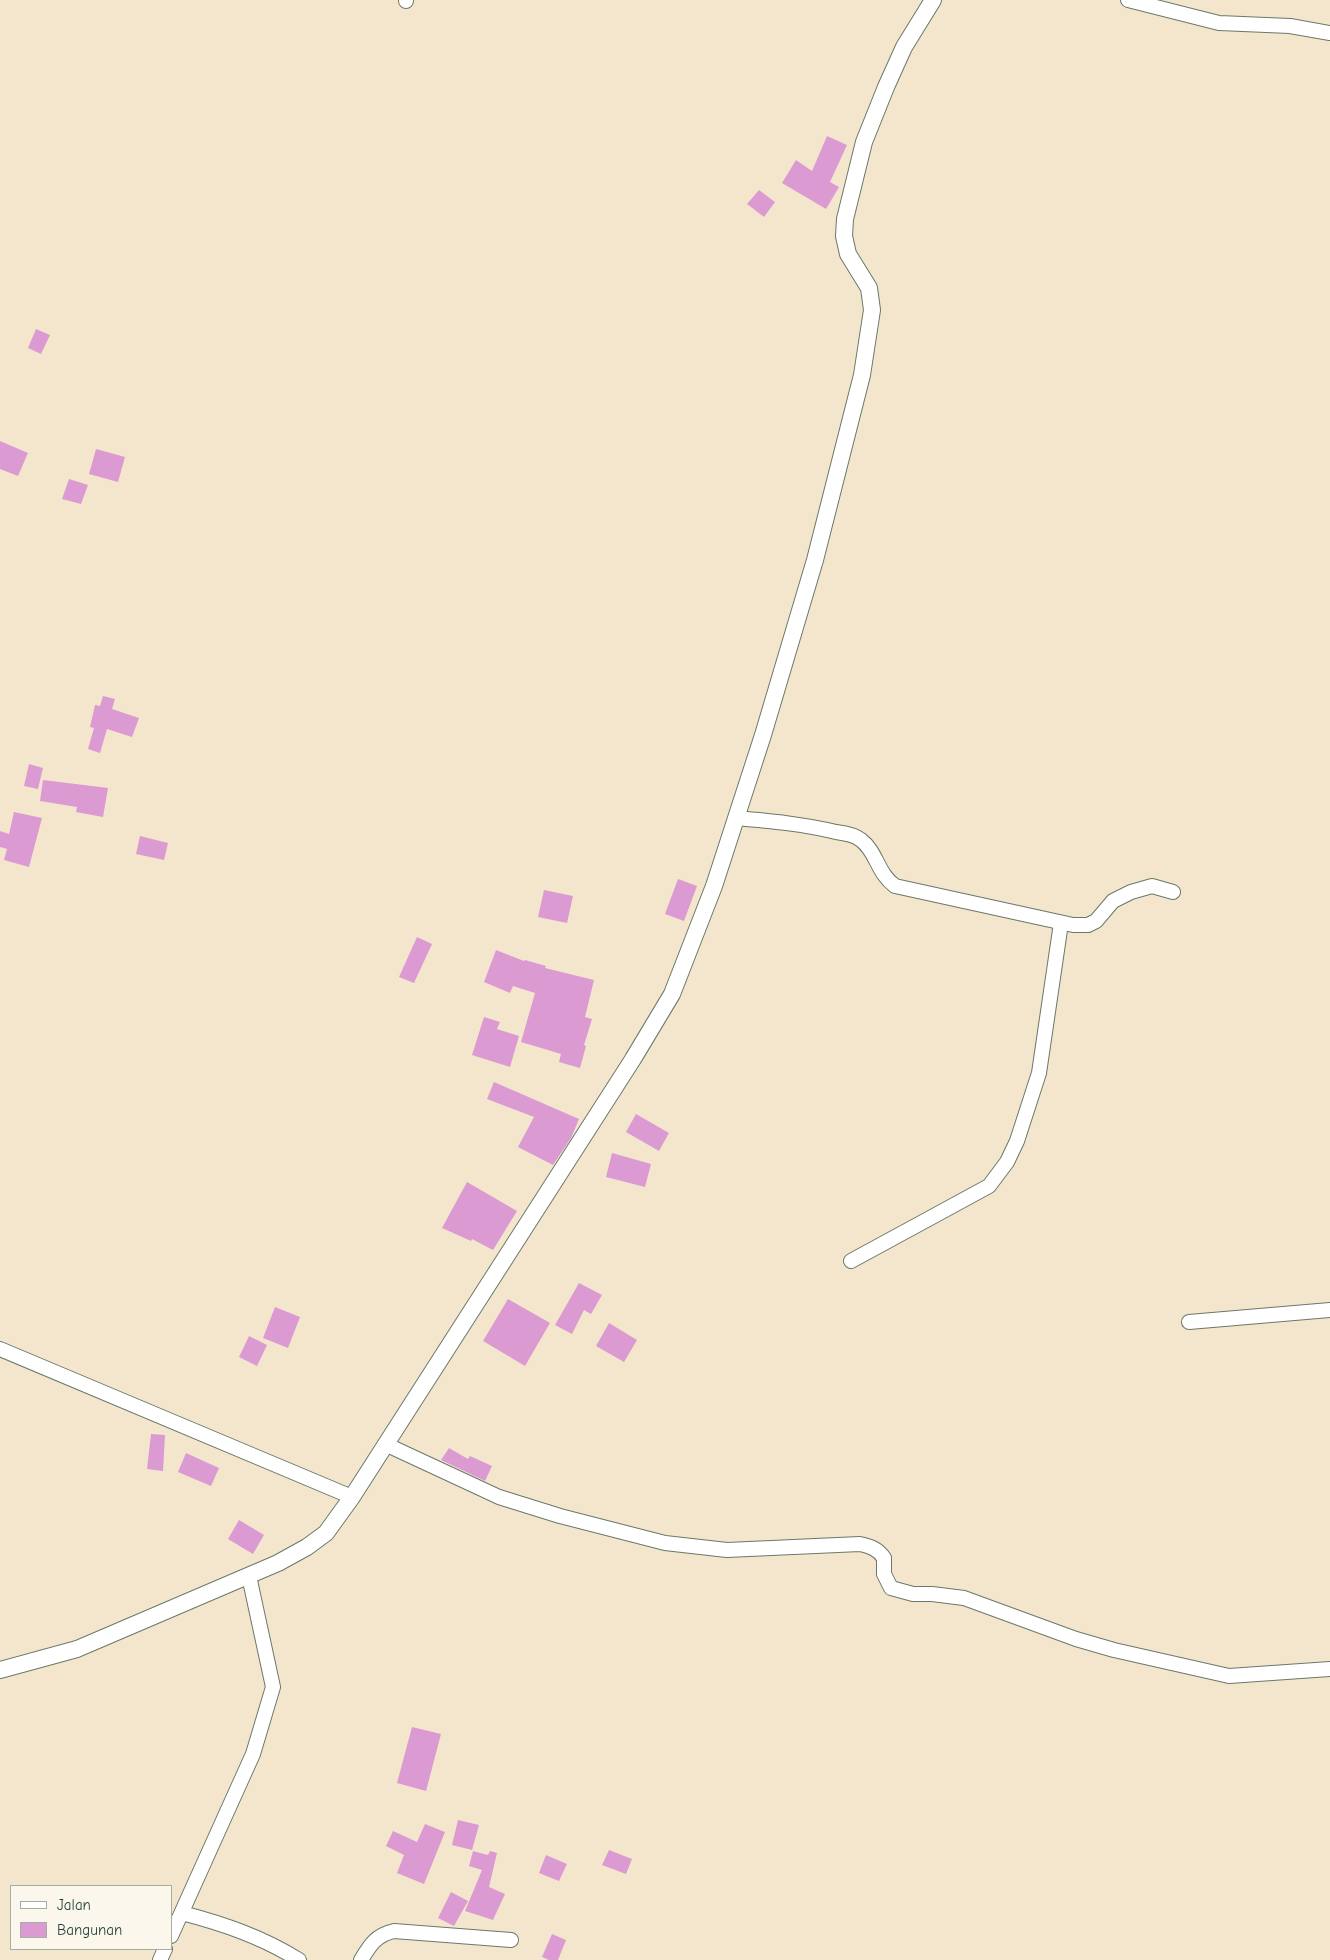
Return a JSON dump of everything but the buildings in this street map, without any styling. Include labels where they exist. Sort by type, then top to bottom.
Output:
[{"type":"street","points":[[0,1670],[77,1648],[249,1576],[307,1547],[326,1533],[352,1497],[618,1083],[672,994],[714,886],[763,735],[815,560],[862,375],[872,310],[869,288],[848,254],[844,236],[844,219],[864,142],[904,47],[933,0]]},
{"type":"street","points":[[1128,0],[1219,23],[1290,26],[1330,34]]},
{"type":"street","points":[[736,818],[807,824],[848,834],[860,839],[870,848],[882,873],[895,886],[1073,925],[1088,925],[1101,917],[1113,901],[1131,892],[1152,886],[1173,892]]},
{"type":"street","points":[[851,1261],[989,1186],[1007,1162],[1016,1142],[1039,1073],[1061,922]]},
{"type":"street","points":[[1189,1322],[1330,1310]]},
{"type":"street","points":[[0,1349],[352,1497]]},
{"type":"street","points":[[385,1444],[498,1497],[568,1518],[665,1543],[727,1550],[868,1545],[880,1552],[884,1558],[884,1574],[891,1588],[914,1594],[964,1598],[1033,1624],[1114,1650],[1229,1676],[1330,1669]]},
{"type":"street","points":[[172,1934],[253,1754],[273,1687],[249,1576]]},
{"type":"street","points":[[182,1913],[253,1935],[299,1960]]},
{"type":"street","points":[[361,1960],[376,1938],[384,1933],[394,1931],[511,1940]]}]
